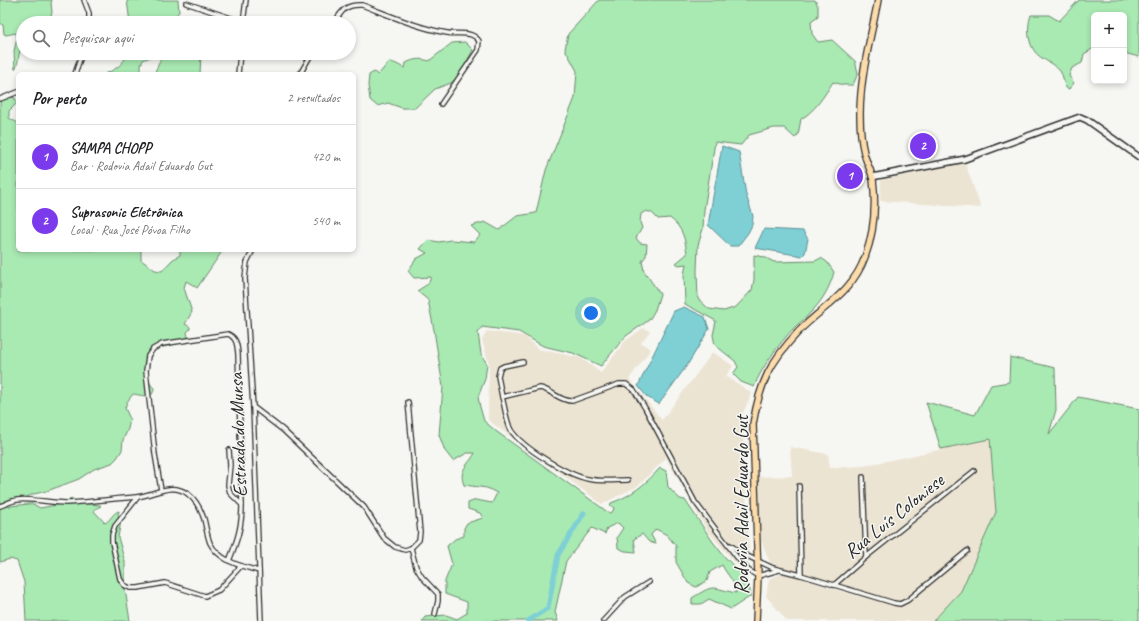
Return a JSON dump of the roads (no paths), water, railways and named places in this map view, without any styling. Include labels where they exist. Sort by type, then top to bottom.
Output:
[{"type":"main road","name":"Rodovia Adail Eduardo Gut","points":[[756,621],[758,576],[753,424],[761,387],[773,363],[800,330],[838,297],[850,284],[860,269],[869,243],[873,221],[874,197],[872,178],[864,154],[860,114],[865,67],[878,0]]},
{"type":"street","points":[[84,0],[89,16]]},
{"type":"street","points":[[244,16],[246,0]]},
{"type":"street","points":[[186,3],[225,16]]},
{"type":"street","points":[[339,16],[344,9],[349,6],[354,4],[362,5],[422,26],[448,33],[468,34],[477,38],[479,41],[478,50],[440,104]]},
{"type":"street","points":[[76,72],[80,60]]},
{"type":"street","points":[[238,72],[239,60]]},
{"type":"street","points":[[301,72],[308,60]]},
{"type":"street","points":[[0,99],[16,93]]},
{"type":"street","points":[[872,178],[954,162],[1080,118],[1087,120],[1139,157]]},
{"type":"street","name":"Estrada do Mursa","points":[[252,252],[247,262],[245,278],[253,408],[261,621]]},
{"type":"street","points":[[161,490],[155,454],[146,372],[148,356],[153,349],[162,344],[228,334],[233,336],[236,341],[238,354],[242,520],[240,535],[229,561]]},
{"type":"street","points":[[523,362],[500,368],[498,376],[511,429],[518,439],[566,472],[590,480],[628,480]]},
{"type":"street","points":[[502,397],[544,388],[563,400],[572,400],[619,384],[626,384],[634,390],[645,408],[695,502],[742,564],[758,576],[779,570]]},
{"type":"street","points":[[253,408],[283,430],[364,507],[384,538],[395,547],[405,550],[411,548],[419,540],[420,532],[408,402]]},
{"type":"street","points":[[229,450],[230,465],[228,485],[230,493],[242,505]]},
{"type":"street","name":"Rua Luís Coloniese","points":[[834,585],[866,557],[974,471]]},
{"type":"street","points":[[863,477],[866,557]]},
{"type":"street","points":[[799,486],[801,575]]},
{"type":"street","points":[[0,506],[18,500],[61,503],[138,497],[161,490],[179,489],[190,495],[201,510],[211,544],[215,550],[229,561],[259,571]]},
{"type":"street","points":[[138,497],[115,526],[112,535],[112,542],[120,579],[124,585],[130,588],[138,588],[165,583],[205,596],[219,590],[241,566]]},
{"type":"street","points":[[726,542],[743,554],[768,567],[801,575],[894,604],[905,603],[967,550]]},
{"type":"street","points":[[411,548],[416,567],[422,577],[438,594],[435,614]]},
{"type":"street","points":[[603,621],[625,598],[649,582]]},
{"type":"water","points":[[722,146],[739,152],[746,195],[753,216],[752,225],[748,233],[738,246],[730,246],[708,225]]},
{"type":"water","points":[[764,229],[803,231],[808,239],[805,253],[802,256],[755,248]]},
{"type":"water","points":[[684,307],[705,317],[709,329],[688,364],[659,404],[647,397],[638,386],[674,311]]},
{"type":"waterway","points":[[528,621],[548,608],[558,555],[584,513]]},
{"type":"place","name":"Suprasonic Eletrônica","points":[[923,146]]},
{"type":"place","name":"SAMPA CHOPP","points":[[850,176]]}]
